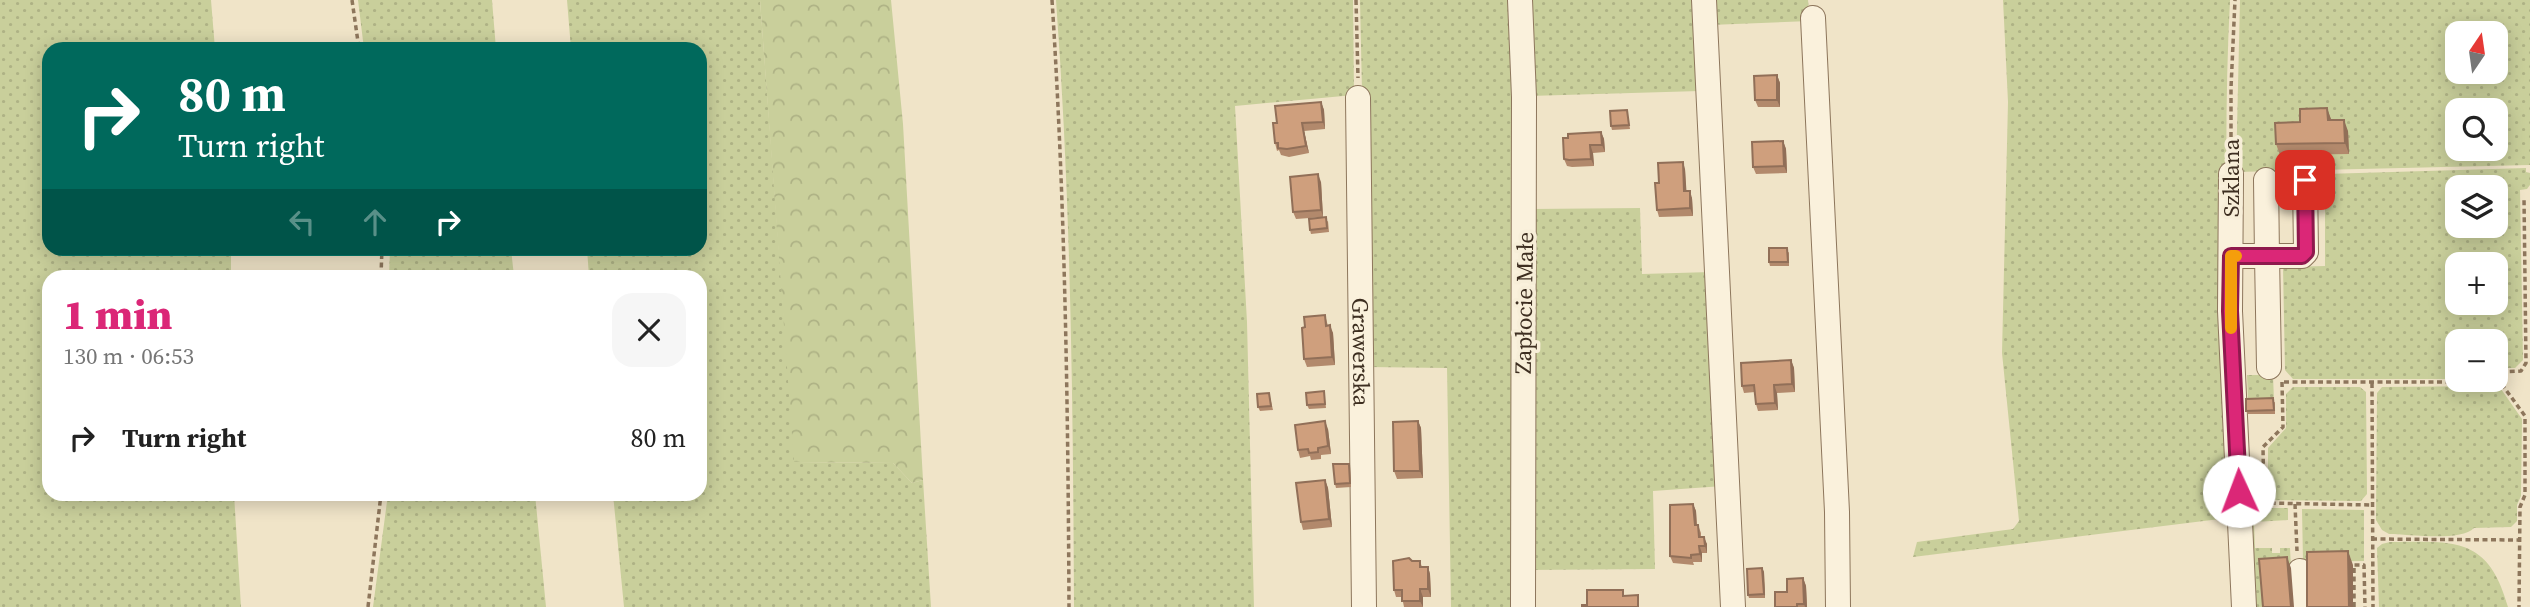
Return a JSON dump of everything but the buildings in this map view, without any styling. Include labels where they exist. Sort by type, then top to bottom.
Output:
[{"type":"street","name":"Zapłocie Małe","points":[[1520,0],[1525,122],[1523,607]]},
{"type":"street","points":[[1704,0],[1732,607]]},
{"type":"street","points":[[1813,18],[1837,512],[1838,607]]},
{"type":"street","name":"Grawerska","points":[[1358,98],[1364,607]]},
{"type":"street","name":"Szklana","points":[[2231,174],[2230,311],[2244,607]]},
{"type":"street","points":[[2266,180],[2267,256],[2278,374]]},
{"type":"street","points":[[2231,256],[2302,256],[2306,252],[2305,180]]},
{"type":"street","points":[[2300,571],[2302,607]]},
{"type":"path","points":[[352,0],[358,42]]},
{"type":"path","points":[[1052,0],[1067,360],[1069,607]]},
{"type":"path","points":[[1356,0],[1358,98]]},
{"type":"path","name":"Szklana","points":[[2231,174],[2235,0]]},
{"type":"path","points":[[2508,372],[2521,371],[2526,363],[2524,197]]},
{"type":"path","points":[[2372,505],[2264,503],[2263,447],[2283,427],[2278,374],[2372,383],[2445,382]]},
{"type":"path","points":[[2372,383],[2373,607]]},
{"type":"path","points":[[2506,392],[2525,416],[2525,495],[2520,507],[2519,607]]},
{"type":"path","points":[[368,607],[380,501]]},
{"type":"path","points":[[2295,504],[2297,567],[2300,571]]},
{"type":"path","points":[[2372,539],[2520,540]]},
{"type":"path","points":[[2347,563],[2372,563]]},
{"type":"path","points":[[2354,607],[2354,565],[2364,565],[2365,607]]},
{"type":"green space","points":[[0,0],[211,0],[214,42],[42,42],[42,256],[231,256],[231,270],[42,270],[42,501],[234,501],[241,607],[0,607]]},
{"type":"green space","points":[[358,0],[492,0],[495,42],[363,42]]},
{"type":"green space","points":[[567,0],[760,0],[795,462],[893,463],[912,483],[923,480],[931,607],[624,607],[614,501],[707,501],[707,270],[589,270],[588,256],[707,256],[707,42],[570,42]]},
{"type":"green space","points":[[760,0],[891,0],[903,124],[923,480],[912,483],[893,463],[794,462]]},
{"type":"green space","points":[[1056,0],[1353,0],[1354,95],[1235,106],[1247,322],[1254,607],[1074,607],[1068,228]]},
{"type":"green space","points":[[1360,0],[1515,0],[1518,607],[1451,607],[1447,368],[1368,367]]},
{"type":"green space","points":[[1523,0],[1699,0],[1700,91],[1529,96]]},
{"type":"green space","points":[[1709,0],[1808,0],[1810,21],[1710,25]]},
{"type":"green space","points":[[2003,0],[2230,0],[2226,129],[2236,517],[1913,557],[1917,542],[2013,529],[2019,521],[2002,353],[2008,102]]},
{"type":"green space","points":[[2240,0],[2530,0],[2530,165],[2236,172]]},
{"type":"green space","points":[[2526,168],[2526,172],[2530,173],[2530,185],[2527,189],[2520,190],[2523,360],[2515,368],[2508,368],[2508,329],[2445,329],[2445,379],[2293,379],[2285,370],[2283,267],[2325,266],[2325,174]]},
{"type":"green space","points":[[1640,208],[1642,274],[1711,272],[1723,486],[1653,491],[1655,569],[1526,570],[1531,209]]},
{"type":"green space","points":[[390,256],[512,256],[513,270],[389,270]]},
{"type":"green space","points":[[2247,375],[2273,375],[2274,401],[2248,402]]},
{"type":"green space","points":[[2445,386],[2445,392],[2503,392],[2522,419],[2521,496],[2517,505],[2517,521],[2511,527],[2474,528],[2458,535],[2446,536],[2389,534],[2382,530],[2376,520],[2377,393],[2382,387]]},
{"type":"green space","points":[[2293,387],[2360,387],[2366,392],[2367,494],[2361,501],[2269,500],[2268,448],[2286,428],[2286,394]]},
{"type":"green space","points":[[387,501],[536,501],[546,607],[373,607]]},
{"type":"green space","points":[[2248,508],[2288,508],[2288,520],[2254,522],[2255,548],[2272,548],[2272,553],[2280,553],[2280,548],[2290,548],[2291,567],[2265,607],[2255,607]]},
{"type":"green space","points":[[2302,509],[2364,510],[2364,561],[2303,562]]},
{"type":"green space","points":[[2390,542],[2450,544],[2478,555],[2490,566],[2508,607],[2379,607],[2377,548]]},
{"type":"slow traffic","points":[[2231,328],[2231,256],[2236,256]]},
{"type":"route","points":[[2239,491],[2230,311],[2231,256],[2302,256],[2306,252],[2305,180]]}]
